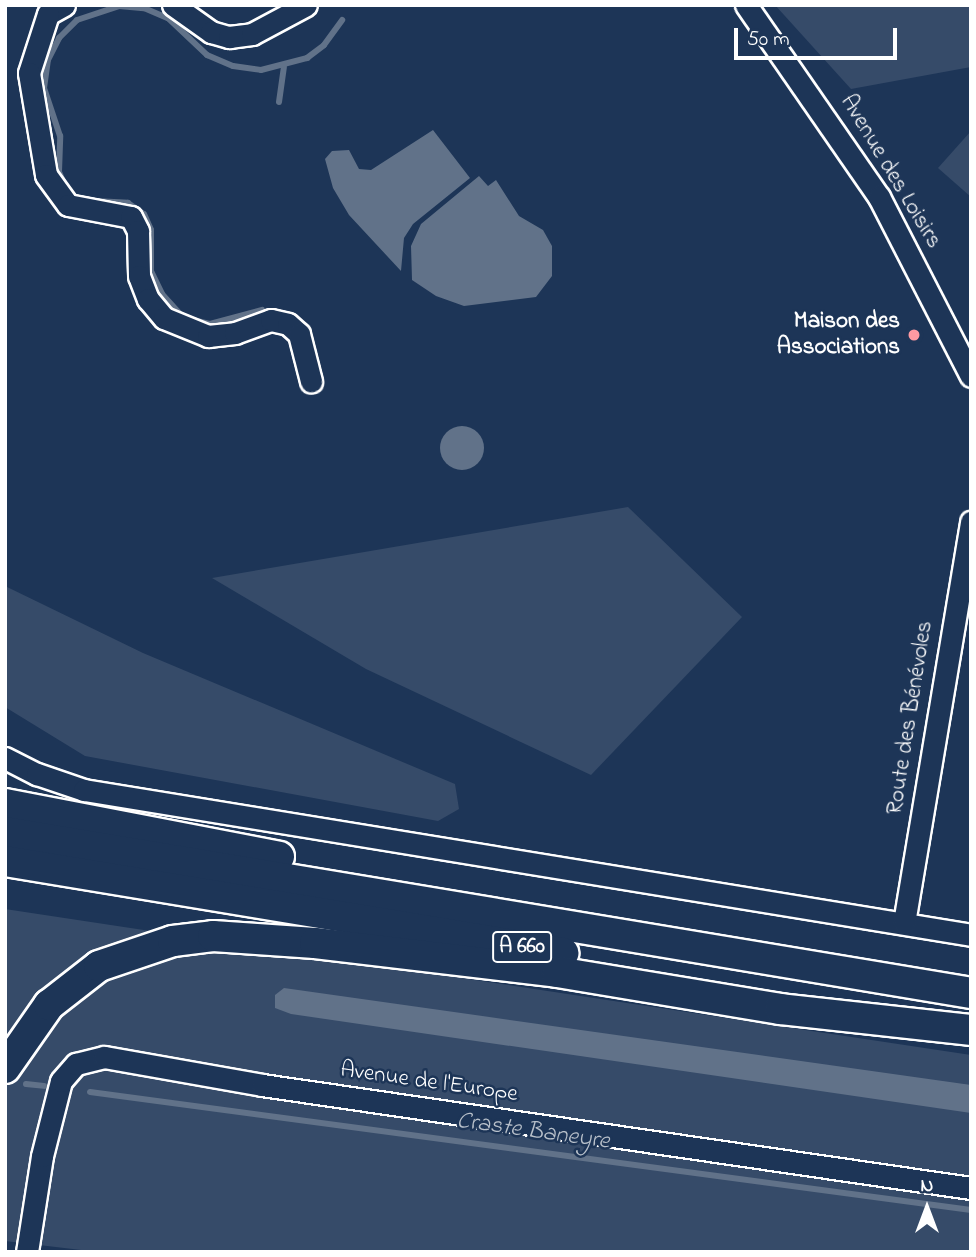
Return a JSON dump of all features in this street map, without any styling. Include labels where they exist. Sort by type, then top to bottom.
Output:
[{"type":"highway","points":[[5,804],[324,866],[566,924]]},
{"type":"highway","name":"A 660","points":[[5,832],[971,993]]},
{"type":"highway","name":"A 660","points":[[5,861],[971,1021]]},
{"type":"highway","points":[[5,1068],[49,1005],[99,966],[173,941],[213,936],[292,940],[558,972],[780,1009],[971,1030]]},
{"type":"street","points":[[173,5],[211,32],[229,37],[252,34],[306,5]]},
{"type":"street","name":"Avenue des Loisirs","points":[[746,5],[879,197],[971,376]]},
{"type":"street","points":[[50,8],[29,73],[46,175],[68,205],[131,217],[138,231],[139,276],[148,299],[164,318],[208,336],[235,333],[271,320],[288,324],[299,334],[311,381]]},
{"type":"street","name":"Route des Bénévoles","points":[[904,923],[971,522]]},
{"type":"street","points":[[5,758],[37,774],[85,790],[971,935]]},
{"type":"street","name":"Avenue de l'Europe","points":[[27,1252],[42,1156],[61,1082],[76,1064],[104,1057],[290,1090],[971,1188]]},
{"type":"shaded area","points":[[775,5],[971,5],[971,67],[851,89]]},
{"type":"shaded area","points":[[433,130],[470,178],[413,224],[404,238],[401,271],[349,215],[333,188],[325,159],[332,151],[349,150],[359,169],[371,170]]},
{"type":"shaded area","points":[[971,131],[971,197],[938,168]]},
{"type":"shaded area","points":[[479,176],[488,186],[496,180],[519,216],[543,230],[552,246],[552,276],[536,297],[464,306],[436,296],[412,280],[411,246],[421,224]]},
{"type":"shaded area","points":[[462,426],[471,427],[478,432],[483,439],[483,457],[478,464],[471,469],[462,470],[453,469],[446,464],[441,457],[440,448],[441,439],[446,432],[453,427]]},
{"type":"shaded area","points":[[628,507],[742,617],[591,775],[366,669],[212,578]]},
{"type":"shaded area","points":[[5,586],[143,653],[455,784],[459,809],[438,821],[85,756],[5,707]]},
{"type":"shaded area","points":[[5,909],[971,1055],[971,1252],[98,1252],[5,1241]]},
{"type":"shaded area","points":[[284,988],[971,1085],[971,1113],[291,1014],[275,1008],[275,995]]},
{"type":"waterway","points":[[65,186],[59,172],[60,136],[44,88],[48,60],[59,38],[77,20],[119,6],[144,8],[168,18],[207,55],[233,66],[261,70],[307,58],[324,45],[342,20]]},
{"type":"waterway","points":[[279,102],[284,67]]},
{"type":"waterway","points":[[95,201],[128,203],[144,214],[151,230],[151,271],[162,294],[180,314]]},
{"type":"waterway","points":[[193,320],[210,324],[262,310]]},
{"type":"waterway","name":"Craste Baneyre","points":[[26,1084],[44,1086]]},
{"type":"waterway","name":"Craste Baneyre","points":[[90,1092],[971,1210]]},
{"type":"place","name":"Maison des Associations","points":[[914,335]]}]
